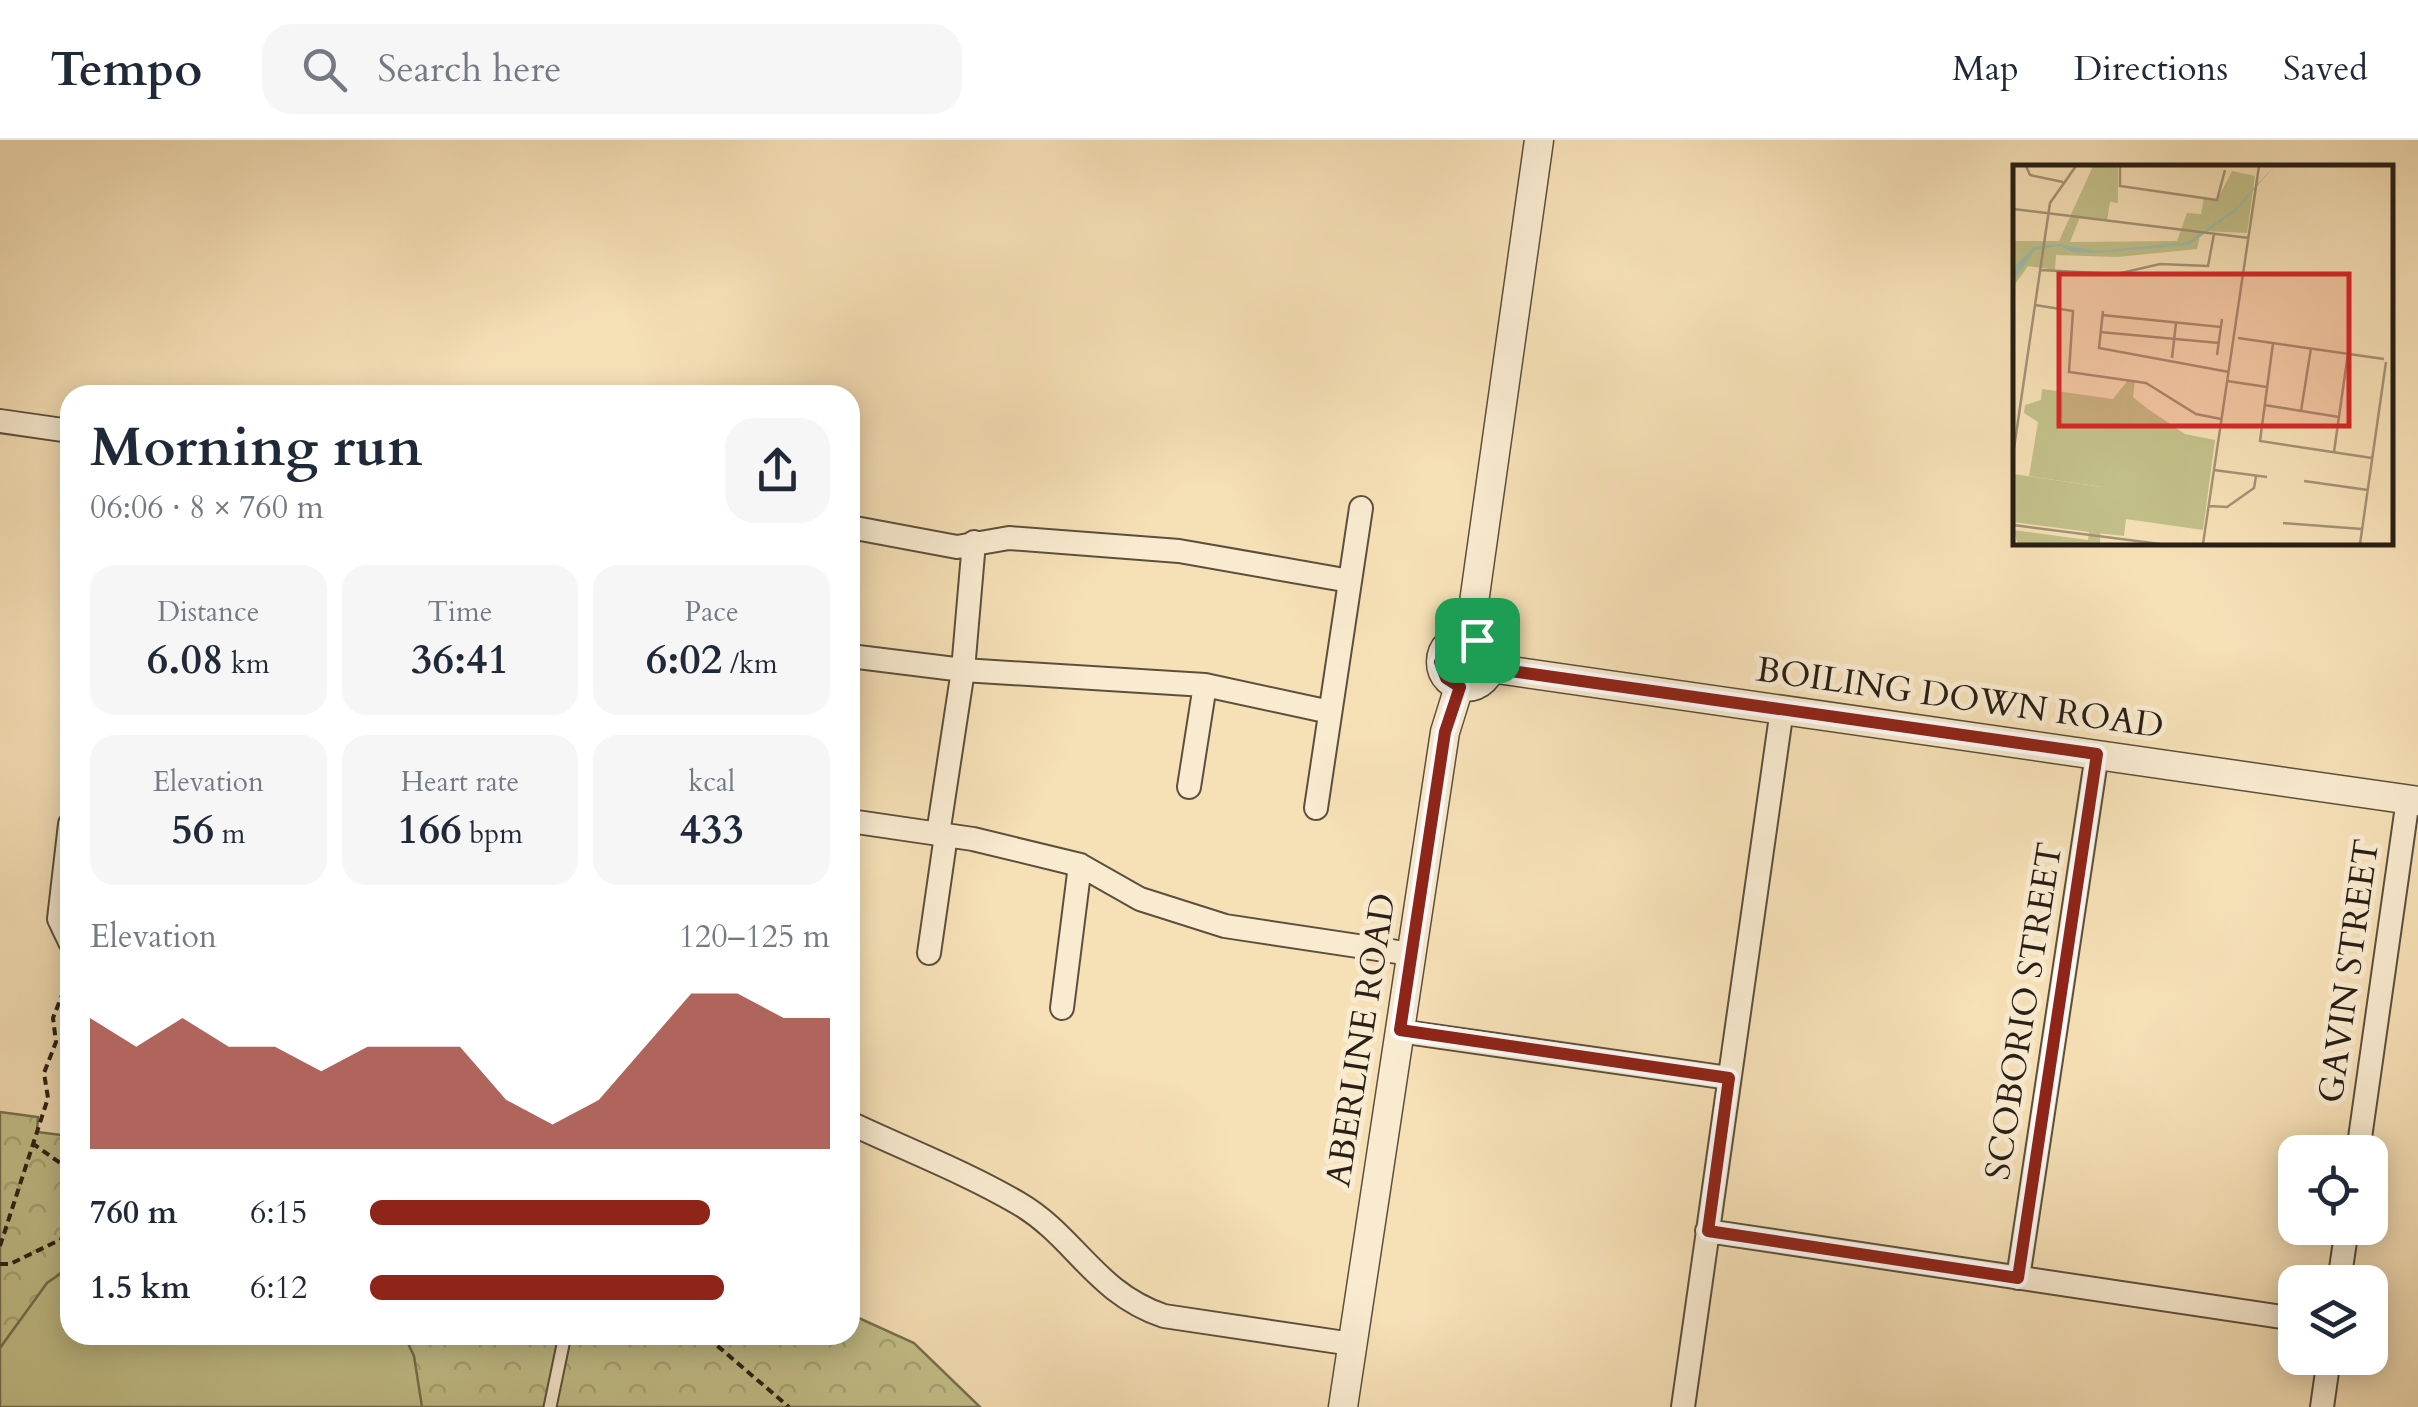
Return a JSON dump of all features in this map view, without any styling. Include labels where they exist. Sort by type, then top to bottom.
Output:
[{"type":"street","points":[[1469,638],[1539,140]]},
{"type":"street","points":[[0,421],[60,430]]},
{"type":"street","points":[[1316,808],[1361,508]]},
{"type":"street","points":[[860,528],[940,545],[1009,538],[1178,551],[1350,581]]},
{"type":"street","points":[[929,952],[963,670],[974,542]]},
{"type":"street","points":[[1469,638],[1488,652],[1490,668],[1482,682],[1460,687],[1446,678],[1440,662],[1446,646],[1469,638]]},
{"type":"street","points":[[860,657],[963,670],[1205,685],[1330,712]]},
{"type":"street","name":"BOILING DOWN ROAD","points":[[1490,668],[2413,800]]},
{"type":"street","points":[[1189,787],[1205,685]]},
{"type":"street","name":"ABERLINE ROAD","points":[[1344,1407],[1445,732],[1460,687]]},
{"type":"street","points":[[1682,1407],[1782,708]]},
{"type":"street","name":"SCOBORIO STREET","points":[[2018,1278],[2097,754]]},
{"type":"street","name":"GAVIN STREET","points":[[2361,1135],[2413,800]]},
{"type":"street","points":[[860,823],[942,835],[1080,865],[1140,899],[1189,917],[1411,954]]},
{"type":"street","points":[[1062,1008],[1080,865]]},
{"type":"street","points":[[1400,1030],[1729,1078]]},
{"type":"street","points":[[860,1128],[1022,1204],[1109,1288],[1137,1307],[1164,1316],[1352,1344]]},
{"type":"street","points":[[1708,1231],[2278,1317]]},
{"type":"street","points":[[2322,1407],[2326,1375]]},
{"type":"lane","points":[[550,1407],[562,1345]]},
{"type":"path","points":[[0,1246],[48,1098],[44,1073],[56,1042],[53,1018],[60,1000]]},
{"type":"path","points":[[32,1143],[60,1163]]},
{"type":"path","points":[[0,1264],[10,1264],[60,1240]]},
{"type":"path","points":[[715,1345],[790,1407]]},
{"type":"green space","points":[[0,1112],[38,1117],[37,1132],[60,1135],[60,1345],[860,1345],[860,1319],[914,1343],[980,1407],[0,1407]]},
{"type":"green space","points":[[60,1274],[60,1345],[409,1345],[422,1407],[0,1407],[0,1348],[47,1283]]},
{"type":"route","points":[[1477,640],[1488,652],[1490,668],[2097,754],[2018,1278],[1708,1231],[1729,1078],[1400,1030],[1445,732],[1460,687],[1446,678],[1440,662],[1452,641],[1477,640]]}]
